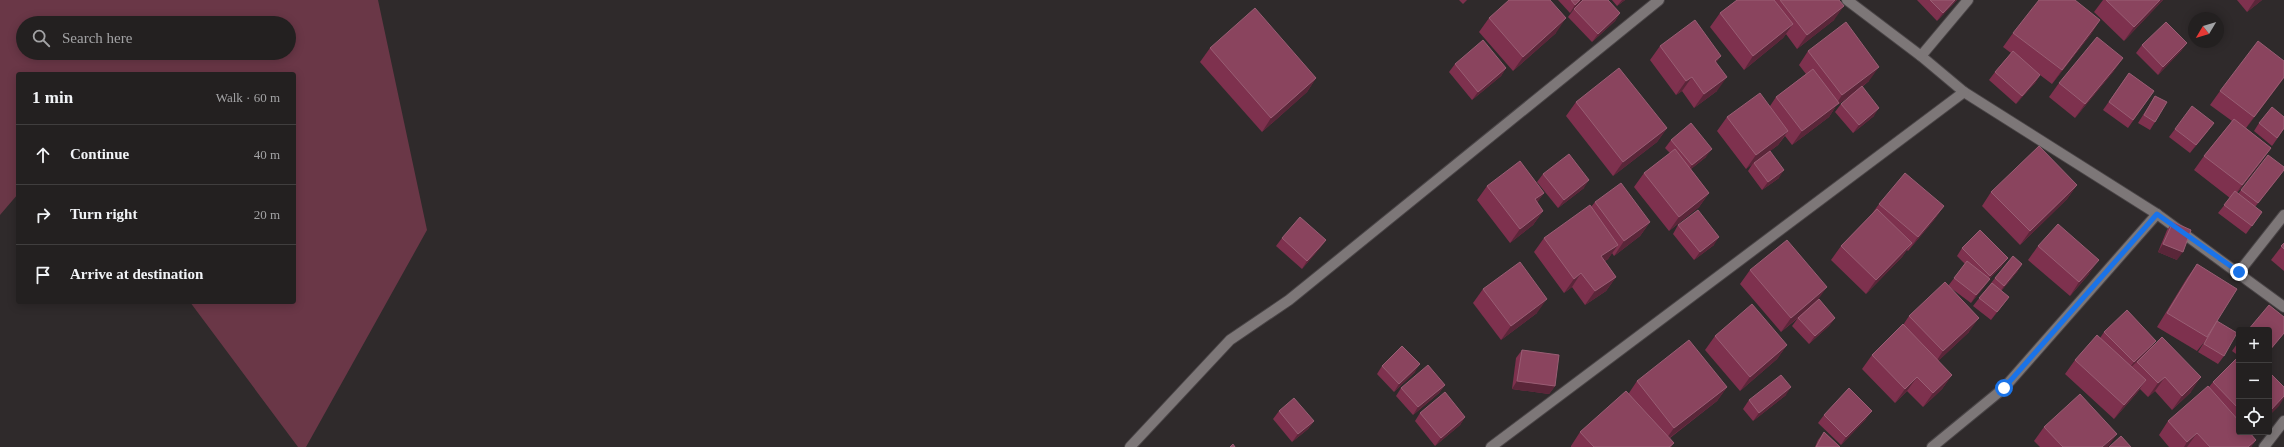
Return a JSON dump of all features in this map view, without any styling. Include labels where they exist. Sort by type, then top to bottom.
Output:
[{"type":"street","points":[[1130,447],[1230,340],[1289,300],[1659,0]]},
{"type":"street","points":[[1847,0],[1921,56],[1964,92],[2157,214],[2239,272],[2284,307]]},
{"type":"street","points":[[1921,56],[1968,0]]},
{"type":"street","points":[[1491,447],[1964,92]]},
{"type":"street","points":[[1932,447],[2004,388],[2157,214]]},
{"type":"street","points":[[2239,272],[2284,216]]},
{"type":"street","points":[[2264,447],[2284,421]]},
{"type":"shaded area","points":[[0,0],[378,0],[427,230],[306,447],[298,447],[191,304],[296,304],[296,72],[16,72],[16,196],[0,215]]},
{"type":"building","points":[[1509,0],[1550,0],[1566,18],[1523,57],[1489,18]]},
{"type":"building","points":[[1571,0],[1580,0],[1575,5]]},
{"type":"building","points":[[1583,0],[1608,0],[1620,13],[1598,34],[1574,9]]},
{"type":"building","points":[[1737,0],[1774,0],[1793,24],[1753,56],[1720,13]]},
{"type":"building","points":[[1780,0],[1839,0],[1844,6],[1807,35]]},
{"type":"building","points":[[1930,0],[1955,0],[1943,13]]},
{"type":"building","points":[[2039,0],[2075,0],[2100,20],[2062,70],[2013,33]]},
{"type":"building","points":[[2106,0],[2160,0],[2134,27]]},
{"type":"building","points":[[1255,8],[1316,78],[1271,118],[1210,48]]},
{"type":"building","points":[[1695,20],[1721,56],[1715,61],[1727,77],[1704,94],[1692,77],[1686,81],[1660,46]]},
{"type":"building","points":[[1846,22],[1879,67],[1842,95],[1808,51]]},
{"type":"building","points":[[2166,22],[2187,43],[2163,67],[2142,45]]},
{"type":"building","points":[[2097,37],[2123,58],[2085,104],[2059,83]]},
{"type":"building","points":[[1483,40],[1506,68],[1478,92],[1455,64]]},
{"type":"building","points":[[2258,41],[2284,61],[2284,77],[2254,117],[2220,91]]},
{"type":"building","points":[[2013,51],[2040,75],[2022,96],[1995,72]]},
{"type":"building","points":[[1619,68],[1667,128],[1623,162],[1576,102]]},
{"type":"building","points":[[1813,69],[1839,103],[1802,131],[1776,97]]},
{"type":"building","points":[[2129,73],[2154,91],[2133,120],[2109,102]]},
{"type":"building","points":[[1862,86],[1879,108],[1859,125],[1841,104]]},
{"type":"building","points":[[1760,93],[1788,131],[1756,155],[1727,117]]},
{"type":"building","points":[[2155,96],[2167,102],[2155,122],[2144,115]]},
{"type":"building","points":[[2192,106],[2214,123],[2196,145],[2175,129]]},
{"type":"building","points":[[2272,107],[2284,117],[2284,128],[2277,138],[2259,123]]},
{"type":"building","points":[[2234,119],[2271,148],[2242,185],[2204,156]]},
{"type":"building","points":[[1691,123],[1712,149],[1692,165],[1671,140]]},
{"type":"building","points":[[2039,146],[2077,185],[2030,231],[1991,192]]},
{"type":"building","points":[[1675,149],[1709,193],[1679,217],[1644,173]]},
{"type":"building","points":[[1770,151],[1784,170],[1768,182],[1754,163]]},
{"type":"building","points":[[1569,154],[1589,180],[1564,200],[1543,174]]},
{"type":"building","points":[[2268,155],[2284,167],[2284,170],[2258,203],[2241,190]]},
{"type":"building","points":[[1520,161],[1544,193],[1535,199],[1543,211],[1520,229],[1487,186]]},
{"type":"building","points":[[1905,173],[1944,206],[1918,237],[1879,204]]},
{"type":"building","points":[[1621,183],[1650,222],[1624,241],[1595,202]]},
{"type":"building","points":[[2235,191],[2262,212],[2252,226],[2224,205]]},
{"type":"building","points":[[1590,205],[1618,245],[1601,256],[1616,277],[1595,291],[1581,273],[1574,279],[1544,238]]},
{"type":"building","points":[[1877,209],[1912,243],[1876,280],[1841,246]]},
{"type":"building","points":[[1698,210],[1719,237],[1700,252],[1678,225]]},
{"type":"building","points":[[1300,217],[1326,240],[1307,261],[1282,238]]},
{"type":"building","points":[[2173,222],[2191,230],[2183,252],[2163,244]]},
{"type":"building","points":[[2058,224],[2099,260],[2079,282],[2038,246]]},
{"type":"building","points":[[1980,230],[2008,258],[1990,276],[1962,248]]},
{"type":"building","points":[[1787,240],[1827,287],[1791,318],[1750,270]]},
{"type":"building","points":[[2013,256],[2022,264],[2004,286],[1995,278]]},
{"type":"building","points":[[1967,261],[1990,279],[1976,295],[1954,278]]},
{"type":"building","points":[[1520,262],[1547,299],[1511,326],[1483,289]]},
{"type":"building","points":[[2197,264],[2237,289],[2207,337],[2167,313]]},
{"type":"building","points":[[1945,282],[1979,318],[1943,351],[1909,316]]},
{"type":"building","points":[[1992,283],[2009,297],[1997,312],[1979,298]]},
{"type":"building","points":[[1819,299],[1835,318],[1815,336],[1798,318]]},
{"type":"building","points":[[1752,304],[1787,345],[1750,377],[1715,336]]},
{"type":"building","points":[[2269,305],[2284,317],[2284,333],[2272,347],[2272,327],[2251,327]]},
{"type":"building","points":[[2127,310],[2156,341],[2134,362],[2104,332]]},
{"type":"building","points":[[2217,321],[2236,332],[2224,356],[2204,344]]},
{"type":"building","points":[[1903,324],[1952,375],[1933,393],[1917,377],[1905,389],[1872,355]]},
{"type":"building","points":[[2097,335],[2146,380],[2124,405],[2075,360]]},
{"type":"building","points":[[2162,337],[2201,377],[2182,396],[2165,377],[2158,383],[2137,362]]},
{"type":"building","points":[[1689,340],[1727,387],[1674,428],[1637,381]]},
{"type":"building","points":[[1402,346],[1420,364],[1399,384],[1382,366]]},
{"type":"building","points":[[1522,350],[1559,355],[1555,386],[1517,381]]},
{"type":"building","points":[[2236,359],[2236,406],[2213,382]]},
{"type":"building","points":[[1428,365],[1445,385],[1418,407],[1401,388]]},
{"type":"building","points":[[1781,375],[1791,387],[1759,413],[1749,400]]},
{"type":"building","points":[[2272,375],[2284,387],[2284,396],[2272,409]]},
{"type":"building","points":[[2208,386],[2236,418],[2236,435],[2252,435],[2256,440],[2248,447],[2210,447],[2197,433],[2187,442],[2168,421]]},
{"type":"building","points":[[1849,388],[1872,411],[1846,437],[1824,415]]},
{"type":"building","points":[[1626,391],[1674,443],[1669,447],[1594,447],[1580,432]]},
{"type":"building","points":[[1445,392],[1465,417],[1441,438],[1420,413]]},
{"type":"building","points":[[2080,394],[2117,434],[2102,447],[2063,447],[2044,427]]},
{"type":"building","points":[[1294,398],[1314,421],[1298,434],[1279,411]]},
{"type":"building","points":[[1824,432],[1840,447],[1816,447]]},
{"type":"building","points":[[2121,436],[2131,447],[2109,447]]},
{"type":"route","points":[[2004,388],[2157,214],[2239,272]]}]
